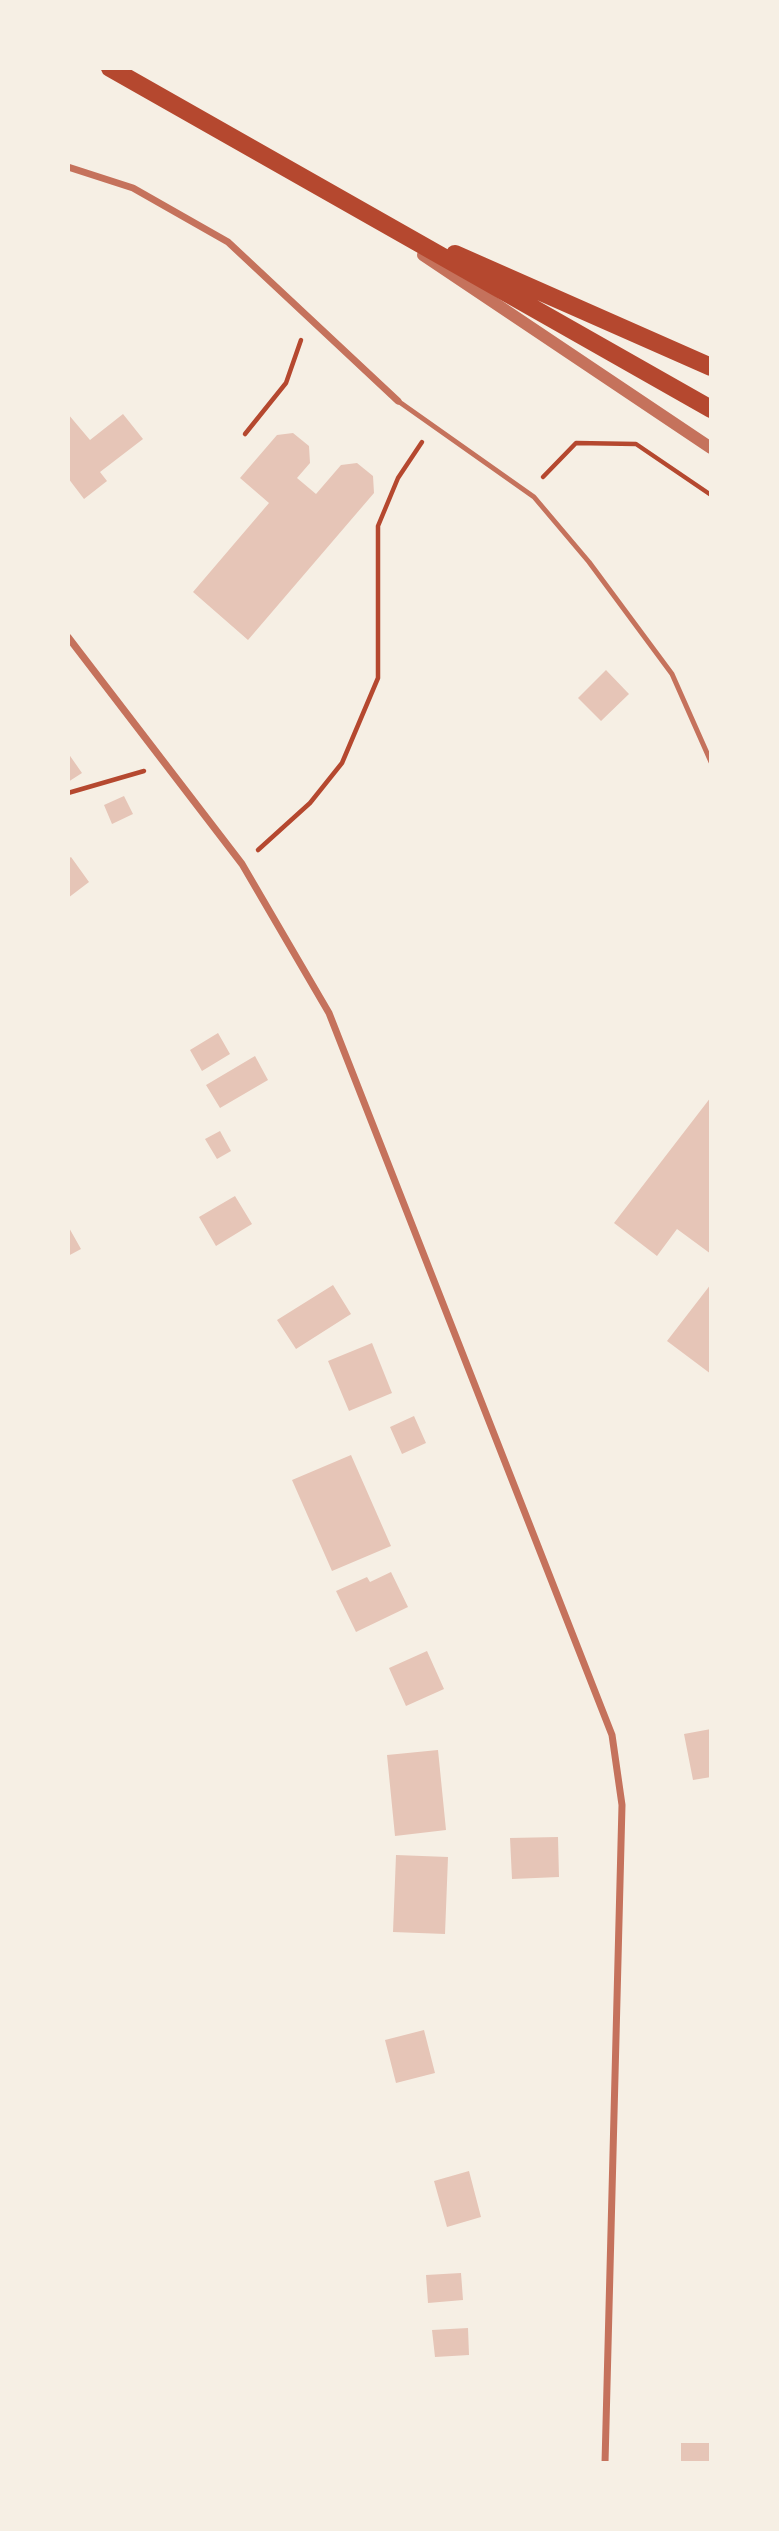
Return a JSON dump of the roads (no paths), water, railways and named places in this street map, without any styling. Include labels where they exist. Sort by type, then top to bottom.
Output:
[{"type":"main road","points":[[110,68],[711,410]]},
{"type":"main road","points":[[359,211],[711,367]]},
{"type":"street","points":[[68,167],[133,188],[228,242],[310,315],[398,401]]},
{"type":"street","points":[[359,211],[711,448]]},
{"type":"street","points":[[68,637],[168,764],[242,864],[330,1013],[587,1665],[612,1735],[622,1805],[606,2463]]},
{"type":"lane","points":[[398,401],[527,492],[589,562],[672,674],[711,762]]}]
